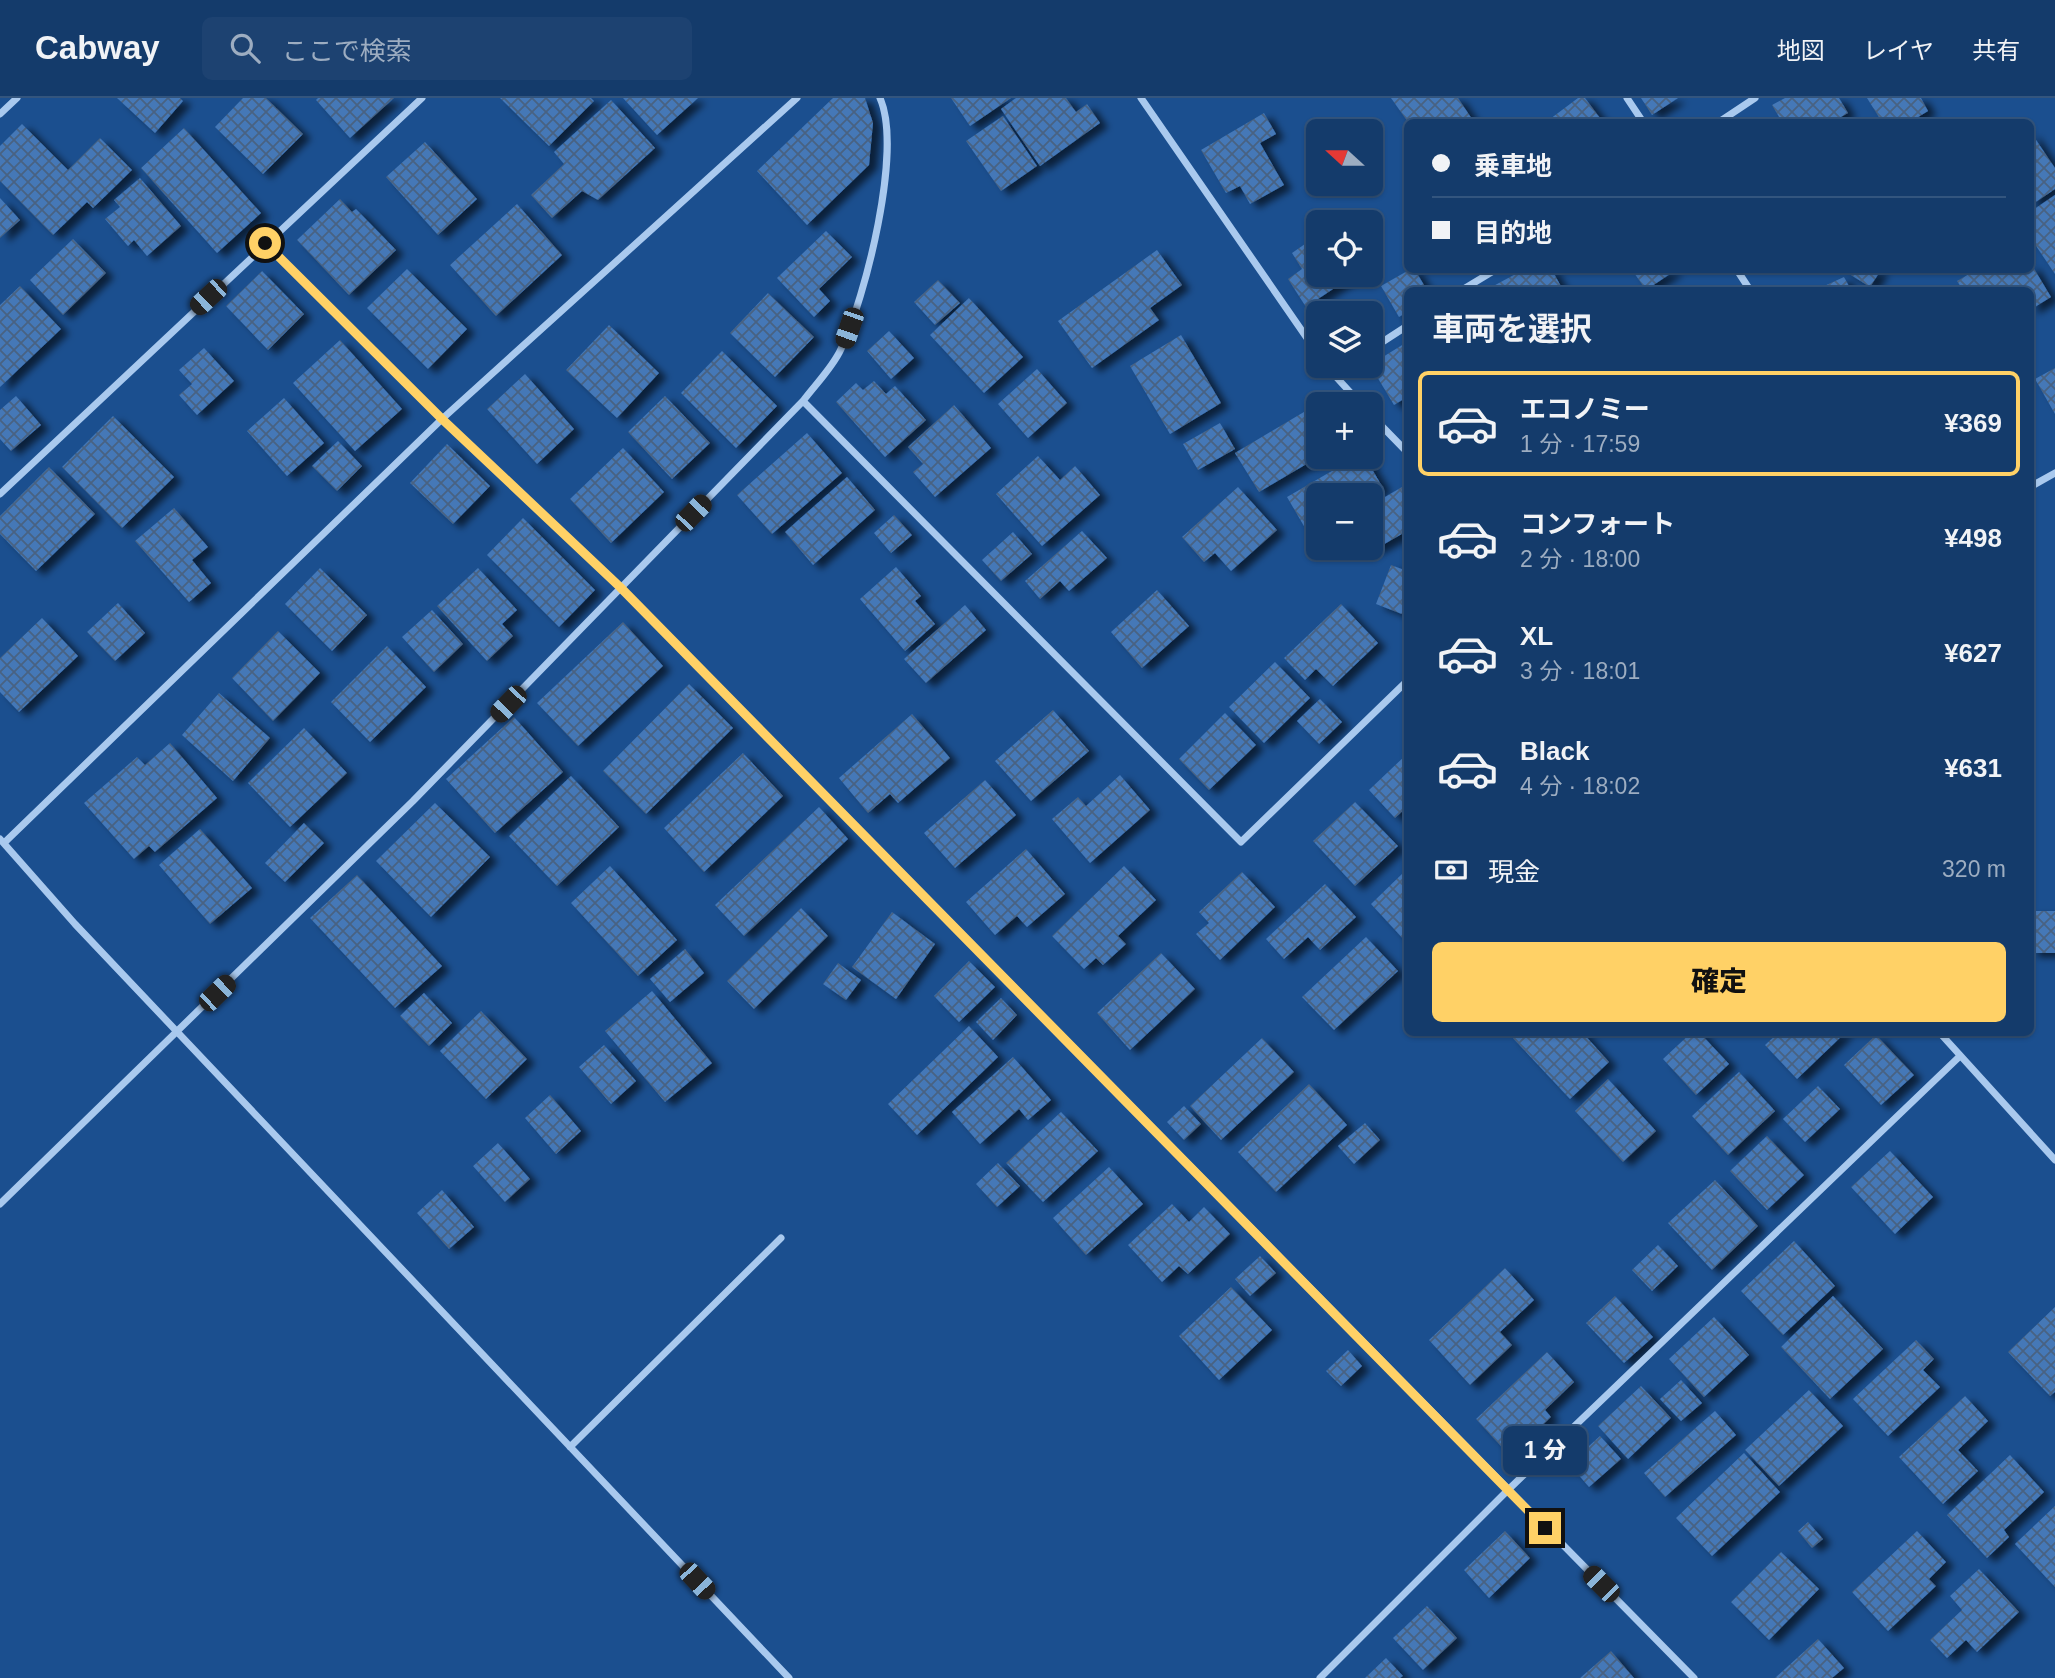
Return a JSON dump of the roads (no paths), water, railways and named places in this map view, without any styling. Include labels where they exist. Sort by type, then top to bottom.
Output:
[{"type":"street","points":[[0,114],[17,98]]},
{"type":"street","points":[[0,494],[422,98]]},
{"type":"street","points":[[787,1677],[75,924],[2,841],[442,419],[797,98]]},
{"type":"street","points":[[0,1204],[413,801],[803,401],[841,351],[872,259],[888,156],[884,106],[880,98]]},
{"type":"street","points":[[1141,98],[1306,337]]},
{"type":"street","points":[[1627,98],[1641,119]]},
{"type":"street","points":[[1724,119],[1755,98]]},
{"type":"street","points":[[265,243],[442,419],[620,587],[1694,1678]]},
{"type":"street","points":[[1467,287],[1490,273]]},
{"type":"street","points":[[1383,342],[1404,328]]},
{"type":"street","points":[[1335,378],[1349,392]]},
{"type":"street","points":[[803,401],[1241,842],[1404,684]]},
{"type":"street","points":[[1383,427],[1404,449]]},
{"type":"street","points":[[2034,485],[2055,473]]},
{"type":"street","points":[[1942,1036],[2055,1160]]},
{"type":"street","points":[[1324,1677],[1507,1490],[1960,1056]]},
{"type":"street","points":[[570,1447],[781,1238]]}]
